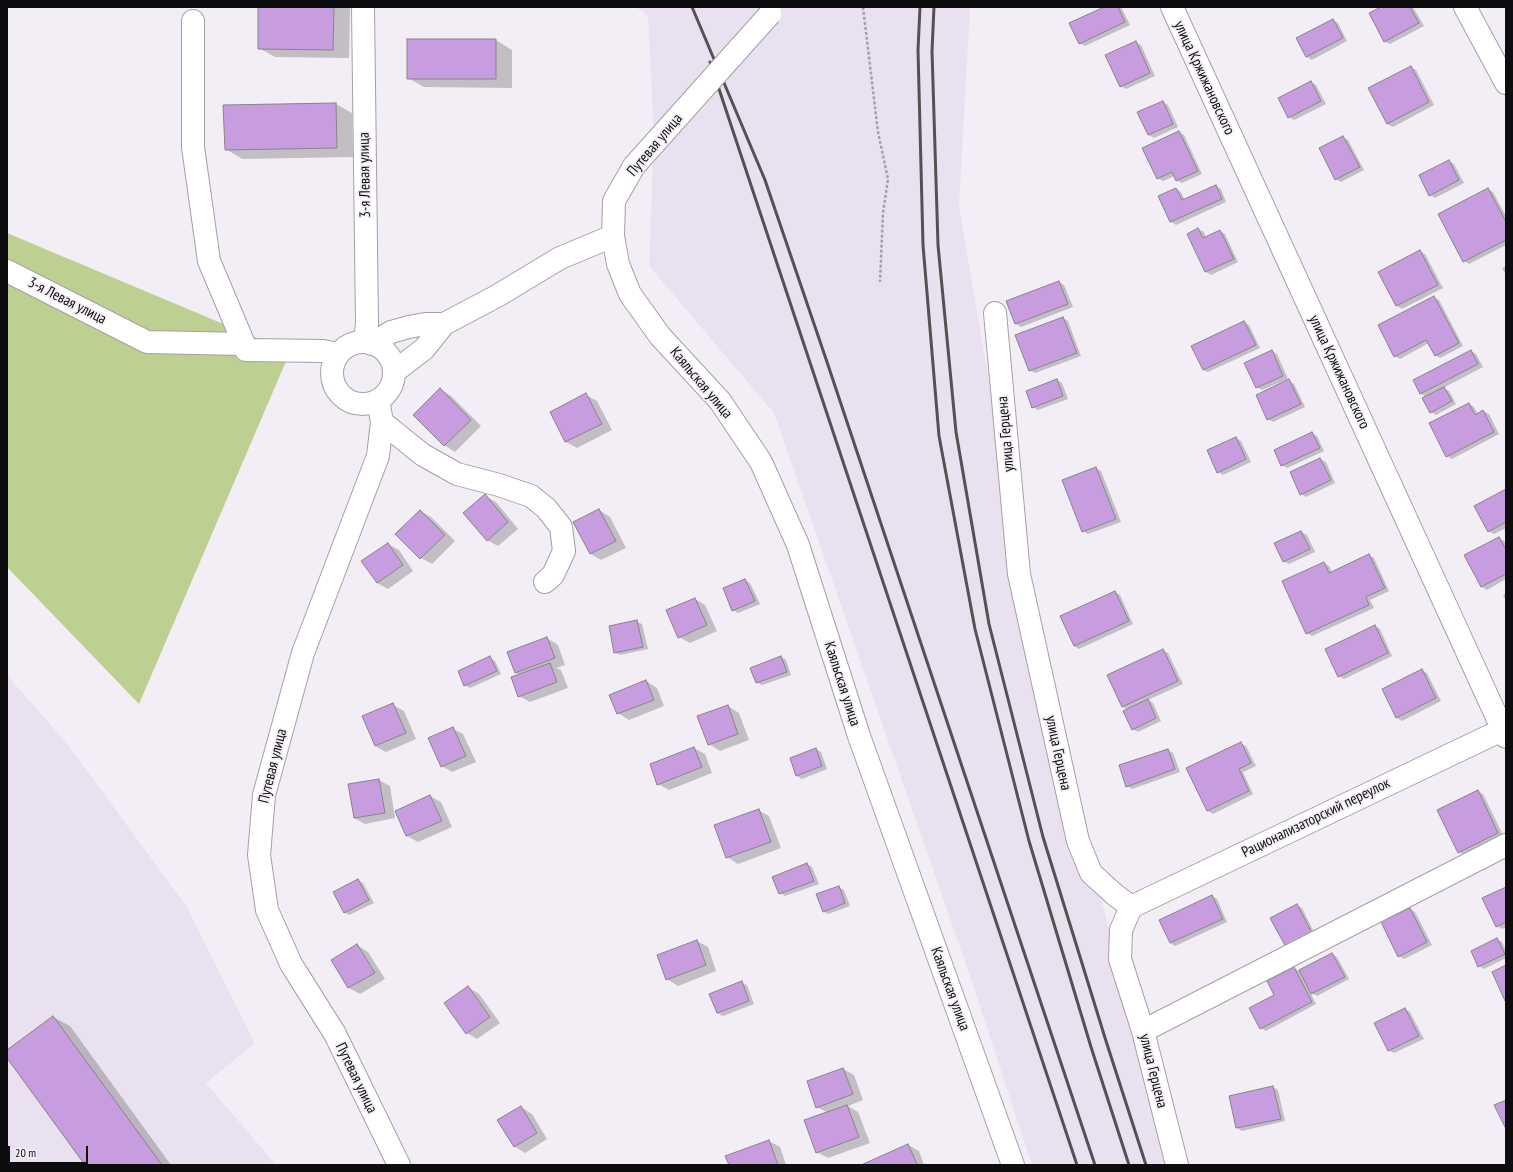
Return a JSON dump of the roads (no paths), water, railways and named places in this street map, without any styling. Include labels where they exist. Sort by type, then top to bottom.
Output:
[{"type":"street","name":"3-я Левая улица","points":[[363,7],[368,343]]},
{"type":"street","name":"улица Кржижановского","points":[[1172,7],[1504,734]]},
{"type":"street","points":[[1465,7],[1506,83]]},
{"type":"street","name":"Путевая улица","points":[[613,236],[614,201],[634,166],[772,10]]},
{"type":"street","points":[[193,21],[193,147],[209,261],[244,344]]},
{"type":"street","points":[[394,372],[424,349],[444,324],[497,296],[560,258],[613,236]]},
{"type":"street","name":"Каяльская улица","points":[[613,236],[618,264],[630,294],[660,336],[720,401],[761,462],[798,545],[859,736],[1014,1165]]},
{"type":"street","name":"3-я Левая улица","points":[[7,271],[147,342],[244,344],[246,350],[323,350],[338,354]]},
{"type":"street","name":"улица Герцена","points":[[995,313],[1019,574],[1078,841],[1091,872],[1114,894],[1131,907],[1121,930],[1120,959],[1143,1031],[1177,1165]]},
{"type":"street","points":[[368,343],[391,332],[410,327],[425,324],[444,324]]},
{"type":"street","points":[[368,343],[379,346],[389,357],[394,372],[391,386],[378,400],[368,404],[353,403],[340,395],[333,382],[332,367],[338,354],[350,344],[368,343]]},
{"type":"street","name":"Путевая улица","points":[[378,400],[382,422],[378,456],[303,653],[264,795],[259,855],[268,910],[291,964],[335,1034],[399,1165]]},
{"type":"street","points":[[382,422],[423,454],[457,474],[499,484],[531,496],[546,508],[562,528],[564,551],[553,575],[546,582]]},
{"type":"street","name":"Рационализаторский переулок","points":[[1131,907],[1504,734]]},
{"type":"street","points":[[1143,1031],[1506,845]]},
{"type":"railway","points":[[692,7],[765,180],[1095,1165]]},
{"type":"railway","points":[[920,7],[918,50],[923,245],[939,436],[975,629],[1029,841],[1091,1047],[1129,1165]]},
{"type":"railway","points":[[934,7],[932,51],[938,245],[956,432],[989,624],[1043,837],[1146,1165]]},
{"type":"railway","points":[[710,62],[1077,1165]]}]
